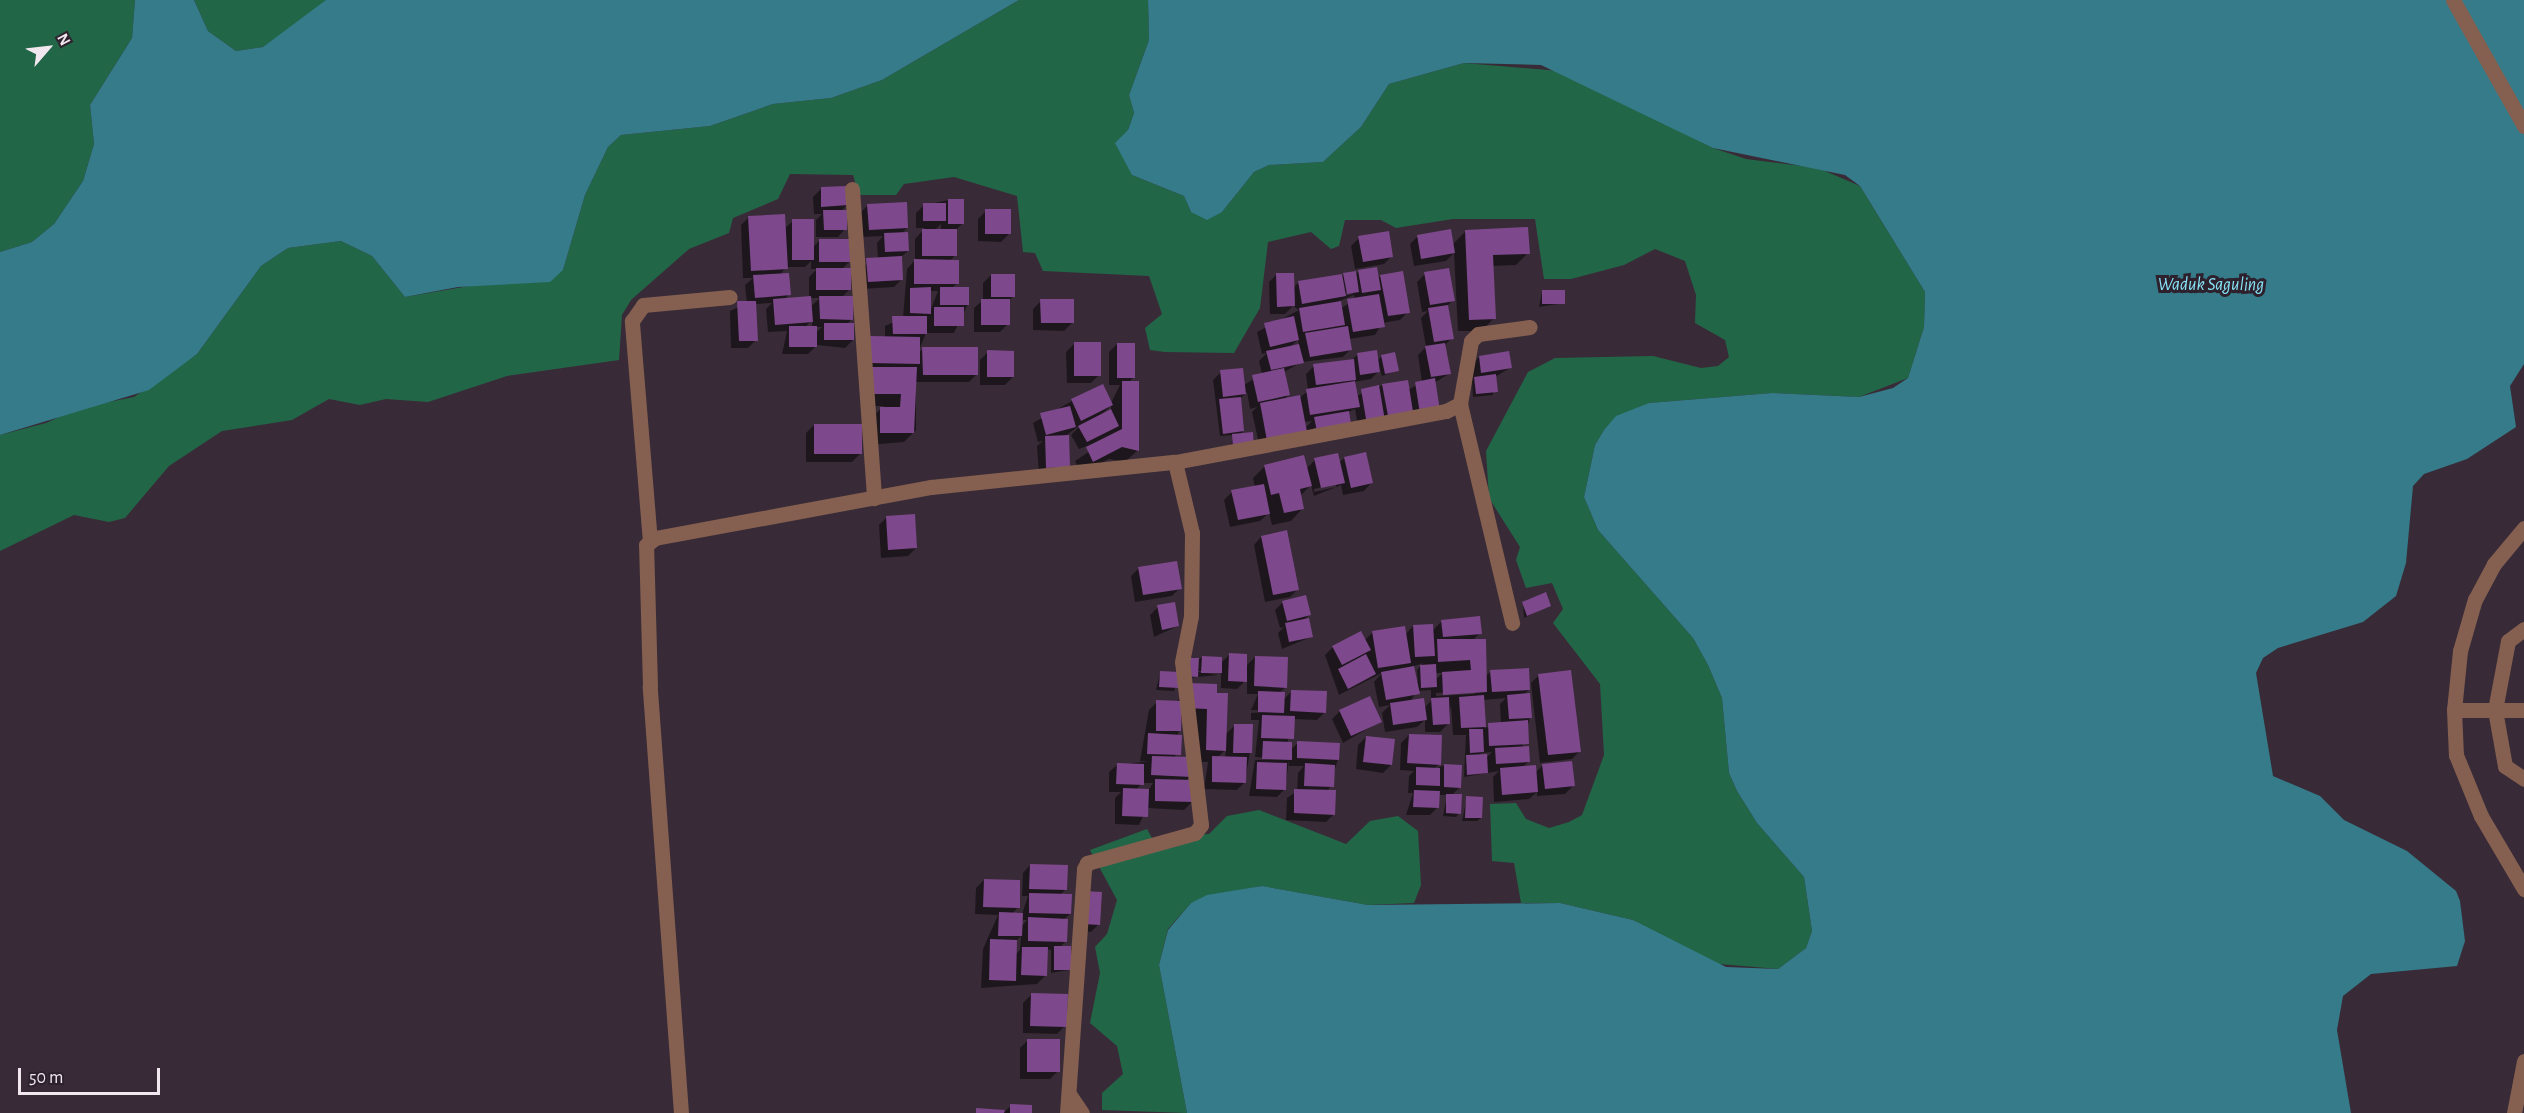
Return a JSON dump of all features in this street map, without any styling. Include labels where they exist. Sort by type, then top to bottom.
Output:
[{"type":"street","points":[[2453,0],[2524,126]]},
{"type":"street","points":[[852,189],[874,498]]},
{"type":"street","points":[[681,1113],[650,686],[645,555],[650,542],[632,321],[643,304],[730,297]]},
{"type":"street","points":[[1512,622],[1460,404],[1471,341],[1478,334],[1530,327]]},
{"type":"street","points":[[650,542],[874,498],[1175,462],[1335,436],[1460,404]]},
{"type":"street","points":[[1067,1113],[1084,869],[1087,863],[1195,833],[1201,825],[1182,662],[1191,616],[1193,542],[1190,508],[1175,462]]},
{"type":"street","points":[[2524,528],[2494,564],[2475,599],[2460,651],[2454,710],[2456,754],[2481,816],[2524,889]]},
{"type":"street","points":[[2524,629],[2508,641],[2495,710],[2505,766],[2524,779]]},
{"type":"street","points":[[2454,710],[2524,710]]},
{"type":"street","points":[[2514,1113],[2524,1061]]},
{"type":"street","points":[[1069,1094],[1082,1113]]},
{"type":"green space","points":[[0,0],[135,0],[132,38],[90,105],[94,144],[83,181],[54,224],[32,242],[0,252]]},
{"type":"green space","points":[[194,0],[326,0],[322,8],[263,47],[236,51],[208,31]]},
{"type":"green space","points":[[1019,0],[1148,0],[1149,40],[1129,95],[1134,113],[1128,130],[1132,175],[1184,196],[1191,212],[1222,212],[1254,172],[1269,165],[1323,162],[1361,127],[1389,84],[1464,63],[1560,71],[1713,148],[1746,159],[1818,168],[1860,186],[1925,292],[1924,327],[1908,378],[1859,397],[1772,393],[1649,403],[1604,430],[1595,445],[1584,497],[1598,530],[1693,638],[1708,665],[1722,698],[1729,773],[1737,791],[1757,823],[1804,877],[1812,931],[1806,948],[1778,969],[1708,963],[1633,920],[1560,903],[1521,903],[1514,863],[1492,861],[1490,804],[1516,803],[1526,819],[1549,828],[1569,822],[1582,815],[1604,755],[1600,684],[1553,623],[1563,609],[1552,583],[1526,588],[1516,560],[1520,547],[1489,498],[1486,451],[1528,372],[1555,358],[1653,356],[1701,368],[1718,366],[1729,357],[1725,340],[1695,323],[1696,295],[1685,261],[1655,249],[1624,265],[1571,279],[1544,279],[1535,219],[1453,219],[1396,228],[1381,220],[1345,220],[1339,246],[1331,249],[1311,232],[1268,242],[1260,308],[1234,353],[1165,352],[1150,350],[1145,328],[1162,314],[1149,276],[1043,271],[1035,253],[1023,252],[1017,196],[954,177],[904,184],[896,195],[859,195],[853,175],[790,174],[778,199],[733,218],[729,233],[689,249],[631,300],[622,315],[619,360],[507,376],[428,402],[386,399],[360,405],[329,399],[292,420],[222,431],[169,466],[125,518],[109,522],[74,515],[0,551],[0,435],[46,423],[78,408],[134,397],[197,354],[261,266],[288,248],[341,241],[372,256],[405,297],[563,270],[585,195],[608,147],[621,135],[710,126],[773,104],[831,98],[882,80]]},
{"type":"green space","points":[[1259,810],[1346,844],[1370,821],[1398,816],[1418,831],[1421,885],[1414,903],[1368,905],[1261,886],[1191,903],[1168,929],[1159,965],[1187,1113],[1102,1110],[1102,1093],[1123,1074],[1117,1046],[1090,1023],[1100,973],[1095,947],[1107,934],[1117,900],[1090,850],[1147,829],[1152,838],[1209,834],[1227,816]]},
{"type":"water","points":[[135,0],[194,0],[208,31],[236,51],[263,47],[326,0],[1019,0],[882,80],[831,98],[773,104],[710,126],[621,135],[608,147],[585,195],[563,270],[550,282],[458,287],[405,297],[372,256],[341,241],[288,248],[261,266],[197,354],[149,390],[0,435],[0,252],[32,242],[54,224],[83,181],[94,144],[90,105],[132,38]]},
{"type":"water","name":"Waduk Saguling","points":[[1148,0],[2524,0],[2524,364],[2510,386],[2516,427],[2467,459],[2424,474],[2413,486],[2406,563],[2396,596],[2363,622],[2278,648],[2263,658],[2256,673],[2273,776],[2320,796],[2344,820],[2407,851],[2456,891],[2460,901],[2465,941],[2457,966],[2371,974],[2343,996],[2337,1030],[2351,1113],[1187,1113],[1159,965],[1168,930],[1191,903],[1207,895],[1262,886],[1368,905],[1560,903],[1633,920],[1726,967],[1778,969],[1806,948],[1812,931],[1804,877],[1757,823],[1737,791],[1729,773],[1722,698],[1708,665],[1693,638],[1598,530],[1584,497],[1595,445],[1604,430],[1616,416],[1649,403],[1772,393],[1859,397],[1893,388],[1908,378],[1924,327],[1925,292],[1860,186],[1845,175],[1713,148],[1541,65],[1464,63],[1389,84],[1361,127],[1323,162],[1269,165],[1254,172],[1222,212],[1207,220],[1191,212],[1184,196],[1132,175],[1115,143],[1128,130],[1134,113],[1129,95],[1149,40]]},
{"type":"building","points":[[847,186],[848,205],[821,207],[821,187]]},
{"type":"building","points":[[948,199],[964,199],[964,224],[948,224]]},
{"type":"building","points":[[907,202],[908,228],[869,230],[867,204]]},
{"type":"building","points":[[923,203],[946,203],[946,221],[923,221]]},
{"type":"building","points":[[985,209],[1011,209],[1011,234],[985,234]]},
{"type":"building","points":[[823,210],[847,210],[847,230],[824,230]]},
{"type":"building","points":[[785,214],[788,269],[751,271],[748,216]]},
{"type":"building","points":[[792,219],[814,219],[814,260],[792,260]]},
{"type":"building","points":[[1528,227],[1530,254],[1493,255],[1496,319],[1469,320],[1465,230]]},
{"type":"building","points":[[922,229],[957,229],[957,256],[922,256]]},
{"type":"building","points":[[1451,229],[1455,253],[1421,259],[1417,235]]},
{"type":"building","points":[[1389,231],[1393,257],[1363,262],[1358,236]]},
{"type":"building","points":[[908,232],[909,251],[885,252],[884,233]]},
{"type":"building","points":[[819,239],[851,239],[851,262],[819,262]]},
{"type":"building","points":[[902,256],[903,280],[868,282],[866,258]]},
{"type":"building","points":[[914,259],[959,260],[959,284],[914,284]]},
{"type":"building","points":[[1377,267],[1381,290],[1362,293],[1358,270]]},
{"type":"building","points":[[816,268],[851,268],[851,290],[816,290]]},
{"type":"building","points":[[1449,268],[1455,301],[1430,305],[1424,272]]},
{"type":"building","points":[[1356,271],[1359,292],[1347,294],[1343,273]]},
{"type":"building","points":[[1403,271],[1410,313],[1388,316],[1380,275]]},
{"type":"building","points":[[789,273],[791,295],[755,298],[753,275]]},
{"type":"building","points":[[1276,273],[1294,273],[1295,306],[1277,307]]},
{"type":"building","points":[[991,274],[1015,274],[1015,297],[991,297]]},
{"type":"building","points":[[1342,274],[1346,296],[1302,304],[1298,281]]},
{"type":"building","points":[[931,287],[931,314],[910,313],[910,288]]},
{"type":"building","points":[[940,287],[969,287],[969,305],[940,305]]},
{"type":"building","points":[[1542,290],[1565,290],[1565,304],[1542,304]]},
{"type":"building","points":[[1379,294],[1385,327],[1353,332],[1347,299]]},
{"type":"building","points":[[811,296],[813,322],[775,325],[773,299]]},
{"type":"building","points":[[819,296],[854,296],[853,320],[820,319]]},
{"type":"building","points":[[981,299],[1010,299],[1010,325],[981,325]]},
{"type":"building","points":[[1040,299],[1074,299],[1074,323],[1041,323]]},
{"type":"building","points":[[737,301],[756,301],[758,341],[739,341]]},
{"type":"building","points":[[1341,301],[1345,325],[1303,332],[1299,308]]},
{"type":"building","points":[[1448,305],[1454,339],[1434,342],[1428,308]]},
{"type":"building","points":[[934,307],[964,307],[964,326],[934,326]]},
{"type":"building","points":[[892,316],[927,316],[927,334],[893,334]]},
{"type":"building","points":[[1294,316],[1299,340],[1270,347],[1264,323]]},
{"type":"building","points":[[824,323],[854,323],[854,340],[824,340]]},
{"type":"building","points":[[789,326],[817,326],[817,347],[789,347]]},
{"type":"building","points":[[1348,326],[1352,350],[1310,357],[1305,333]]},
{"type":"building","points":[[870,336],[920,337],[920,364],[870,363]]},
{"type":"building","points":[[1074,342],[1101,342],[1101,376],[1074,376]]},
{"type":"building","points":[[1117,343],[1135,343],[1135,378],[1117,378]]},
{"type":"building","points":[[1445,343],[1451,374],[1431,377],[1425,346]]},
{"type":"building","points":[[1299,344],[1304,363],[1271,370],[1266,351]]},
{"type":"building","points":[[922,347],[978,347],[978,375],[923,375]]},
{"type":"building","points":[[987,350],[1014,351],[1014,377],[987,377]]},
{"type":"building","points":[[1377,350],[1380,372],[1360,375],[1357,353]]},
{"type":"building","points":[[1509,351],[1512,368],[1481,373],[1479,356]]},
{"type":"building","points":[[1395,352],[1399,371],[1385,374],[1381,355]]},
{"type":"building","points":[[1354,359],[1356,380],[1316,385],[1313,364]]},
{"type":"building","points":[[872,367],[917,367],[914,433],[880,433],[880,407],[900,407],[901,394],[872,394]]},
{"type":"building","points":[[1243,368],[1246,394],[1223,397],[1220,370]]},
{"type":"building","points":[[1284,368],[1290,395],[1258,402],[1252,375]]},
{"type":"building","points":[[1496,374],[1498,392],[1476,394],[1474,377]]},
{"type":"building","points":[[1435,378],[1440,411],[1420,414],[1415,382]]},
{"type":"building","points":[[1408,380],[1413,412],[1388,416],[1382,384]]},
{"type":"building","points":[[1122,381],[1139,381],[1139,451],[1122,447],[1093,462],[1086,447],[1122,429]]},
{"type":"building","points":[[1355,381],[1360,407],[1310,415],[1306,389]]},
{"type":"building","points":[[1103,384],[1113,405],[1081,421],[1071,399]]},
{"type":"building","points":[[1379,385],[1385,421],[1367,425],[1361,389]]},
{"type":"building","points":[[1300,395],[1308,437],[1268,446],[1260,403]]},
{"type":"building","points":[[1241,397],[1244,431],[1223,434],[1219,399]]},
{"type":"building","points":[[1070,406],[1076,427],[1046,435],[1040,413]]},
{"type":"building","points":[[1111,409],[1119,426],[1087,442],[1078,426]]},
{"type":"building","points":[[1349,411],[1352,430],[1318,436],[1314,417]]},
{"type":"building","points":[[814,424],[862,424],[862,454],[814,454]]},
{"type":"building","points":[[1253,432],[1254,447],[1233,450],[1232,434]]},
{"type":"building","points":[[1069,435],[1070,467],[1046,468],[1045,436]]},
{"type":"building","points":[[1366,452],[1373,483],[1351,488],[1344,457]]},
{"type":"building","points":[[1338,453],[1345,483],[1321,488],[1314,458]]},
{"type":"building","points":[[1304,455],[1312,486],[1300,489],[1304,509],[1284,513],[1279,493],[1271,495],[1264,465]]},
{"type":"building","points":[[1264,484],[1270,514],[1238,520],[1231,490]]},
{"type":"building","points":[[915,514],[917,548],[888,550],[886,516]]},
{"type":"building","points":[[1287,530],[1299,590],[1273,595],[1261,536]]},
{"type":"building","points":[[1177,561],[1182,589],[1143,595],[1138,567]]},
{"type":"building","points":[[1546,592],[1551,606],[1527,616],[1522,602]]},
{"type":"building","points":[[1306,595],[1311,615],[1287,621],[1282,601]]},
{"type":"building","points":[[1175,602],[1179,626],[1162,630],[1157,605]]},
{"type":"building","points":[[1480,616],[1482,634],[1443,637],[1441,620]]},
{"type":"building","points":[[1309,618],[1313,637],[1289,642],[1285,623]]},
{"type":"building","points":[[1433,624],[1435,656],[1415,657],[1413,625]]},
{"type":"building","points":[[1405,626],[1411,663],[1378,668],[1372,631]]},
{"type":"building","points":[[1361,631],[1371,650],[1342,665],[1332,646]]},
{"type":"building","points":[[1437,639],[1486,639],[1487,692],[1443,695],[1442,672],[1471,670],[1470,660],[1438,662]]},
{"type":"building","points":[[1229,653],[1247,654],[1247,682],[1228,681]]},
{"type":"building","points":[[1366,654],[1376,674],[1348,689],[1338,669]]},
{"type":"building","points":[[1202,656],[1222,657],[1222,673],[1201,673]]},
{"type":"building","points":[[1255,656],[1288,657],[1287,688],[1254,686]]},
{"type":"building","points":[[1184,658],[1199,658],[1198,677],[1183,676]]},
{"type":"building","points":[[1436,664],[1437,687],[1421,688],[1420,665]]},
{"type":"building","points":[[1414,666],[1420,694],[1386,700],[1381,672]]},
{"type":"building","points":[[1529,668],[1530,690],[1492,692],[1490,670]]},
{"type":"building","points":[[1571,670],[1581,752],[1548,755],[1538,674]]},
{"type":"building","points":[[1160,671],[1179,672],[1179,688],[1159,687]]},
{"type":"building","points":[[1188,683],[1217,684],[1217,693],[1228,693],[1226,751],[1206,750],[1207,709],[1187,708]]},
{"type":"building","points":[[1291,690],[1327,691],[1326,713],[1290,711]]},
{"type":"building","points":[[1258,691],[1285,692],[1284,713],[1258,712]]},
{"type":"building","points":[[1530,693],[1532,718],[1509,719],[1507,695]]},
{"type":"building","points":[[1484,695],[1486,727],[1461,728],[1459,697]]},
{"type":"building","points":[[1370,696],[1382,722],[1351,736],[1339,710]]},
{"type":"building","points":[[1449,697],[1450,724],[1433,725],[1431,698]]},
{"type":"building","points":[[1424,698],[1427,720],[1393,725],[1390,703]]},
{"type":"building","points":[[1156,700],[1182,701],[1181,731],[1156,731]]},
{"type":"building","points":[[1262,715],[1295,716],[1294,739],[1261,738]]},
{"type":"building","points":[[1528,720],[1529,744],[1489,746],[1488,723]]},
{"type":"building","points":[[1234,724],[1253,724],[1252,753],[1233,753]]},
{"type":"building","points":[[1469,729],[1483,729],[1484,752],[1470,753]]},
{"type":"building","points":[[1148,733],[1182,735],[1181,755],[1147,754]]},
{"type":"building","points":[[1409,734],[1442,735],[1441,765],[1407,763]]},
{"type":"building","points":[[1366,736],[1395,739],[1392,765],[1363,762]]},
{"type":"building","points":[[1263,741],[1292,742],[1292,760],[1262,759]]},
{"type":"building","points":[[1297,741],[1340,743],[1339,760],[1297,758]]},
{"type":"building","points":[[1529,746],[1530,762],[1496,764],[1495,748]]},
{"type":"building","points":[[1487,754],[1488,773],[1467,775],[1466,755]]},
{"type":"building","points":[[1152,756],[1193,757],[1192,777],[1151,775]]},
{"type":"building","points":[[1212,756],[1247,757],[1246,783],[1212,782]]},
{"type":"building","points":[[1572,761],[1575,786],[1545,789],[1542,764]]},
{"type":"building","points":[[1257,762],[1287,763],[1286,790],[1256,789]]},
{"type":"building","points":[[1117,763],[1144,764],[1144,785],[1116,784]]},
{"type":"building","points":[[1305,763],[1335,765],[1334,787],[1304,786]]},
{"type":"building","points":[[1444,764],[1462,765],[1461,788],[1444,787]]},
{"type":"building","points":[[1536,765],[1538,792],[1502,795],[1500,768]]},
{"type":"building","points":[[1416,767],[1440,768],[1440,786],[1416,785]]},
{"type":"building","points":[[1155,779],[1194,780],[1193,802],[1155,801]]},
{"type":"building","points":[[1123,788],[1149,789],[1148,817],[1122,816]]},
{"type":"building","points":[[1294,789],[1336,790],[1335,815],[1294,813]]},
{"type":"building","points":[[1414,790],[1440,791],[1439,808],[1413,807]]},
{"type":"building","points":[[1446,794],[1462,794],[1461,814],[1446,813]]},
{"type":"building","points":[[1466,796],[1483,797],[1482,818],[1465,818]]},
{"type":"building","points":[[1030,864],[1068,865],[1067,890],[1029,889]]},
{"type":"building","points":[[984,879],[1020,880],[1020,908],[983,907]]},
{"type":"building","points":[[1083,891],[1102,892],[1100,925],[1083,924]]},
{"type":"building","points":[[1029,893],[1072,894],[1071,914],[1029,913]]},
{"type":"building","points":[[999,912],[1023,913],[1022,936],[998,936]]},
{"type":"building","points":[[1028,917],[1068,919],[1067,942],[1028,941]]},
{"type":"building","points":[[990,939],[1017,940],[1016,981],[989,980]]},
{"type":"building","points":[[1054,946],[1071,946],[1071,970],[1054,970]]},
{"type":"building","points":[[1022,947],[1048,947],[1047,976],[1021,975]]},
{"type":"building","points":[[1031,993],[1068,994],[1067,1027],[1030,1026]]},
{"type":"building","points":[[1027,1039],[1060,1039],[1060,1072],[1027,1072]]},
{"type":"building","points":[[1010,1104],[1032,1105],[1032,1113],[1010,1113]]},
{"type":"building","points":[[976,1108],[1005,1110],[1004,1113],[976,1113]]}]
